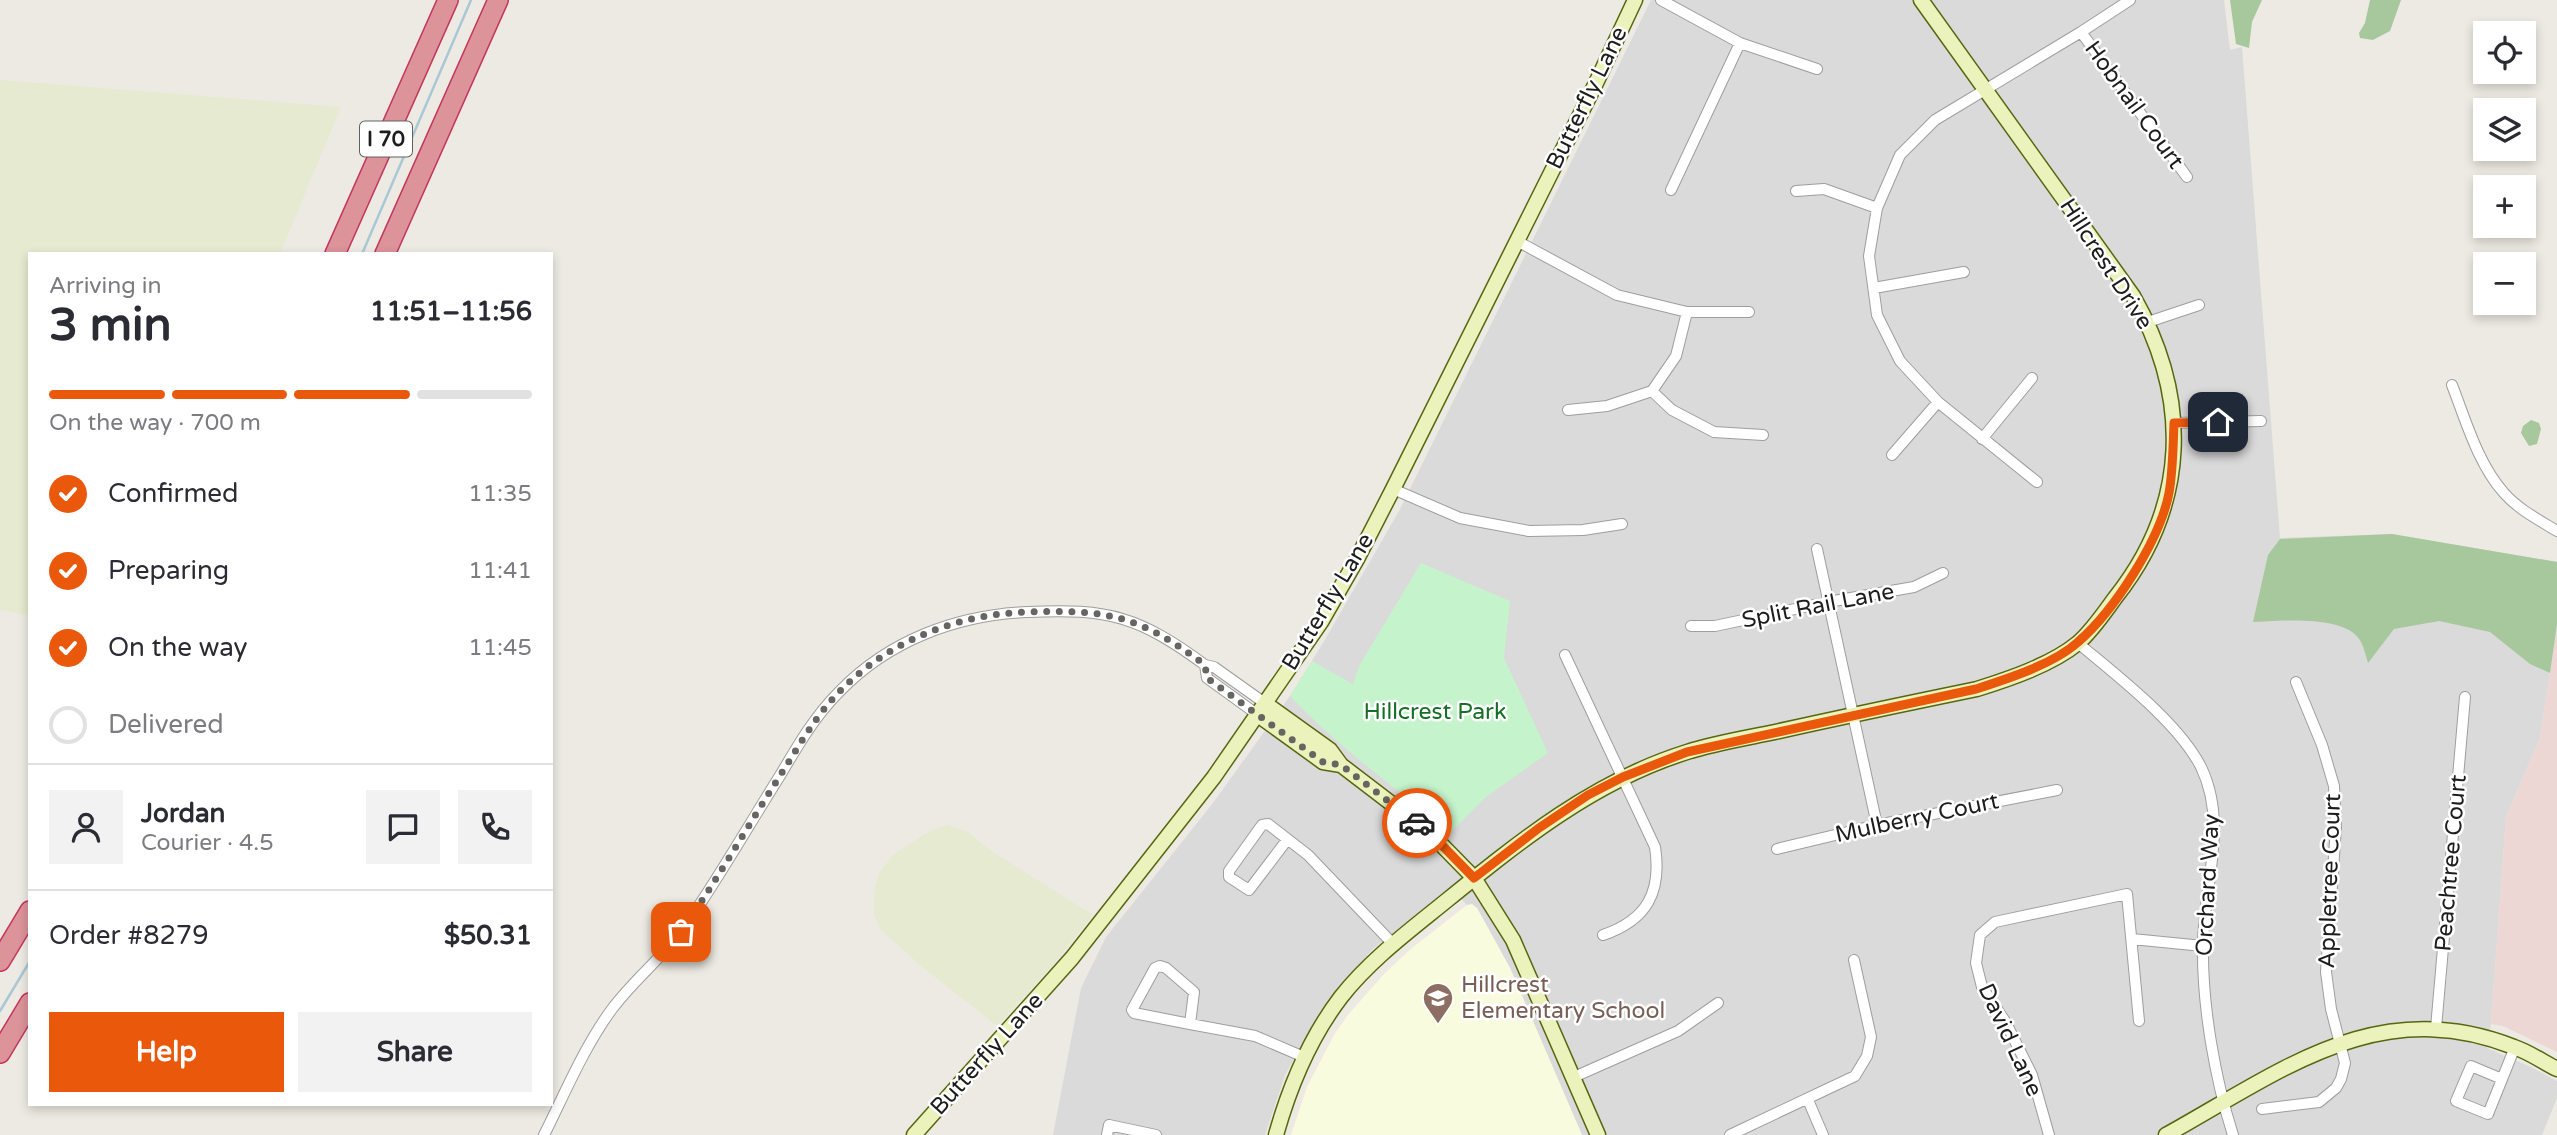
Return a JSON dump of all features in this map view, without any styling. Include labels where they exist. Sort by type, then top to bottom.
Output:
[{"type":"highway","name":"I 70","points":[[336,252],[448,0]]},
{"type":"highway","name":"I 70","points":[[386,252],[498,0]]},
{"type":"highway","points":[[0,961],[28,914]]},
{"type":"highway","points":[[0,1053],[28,1006]]},
{"type":"street","name":"Butterfly Lane","points":[[914,1135],[1072,958],[1214,777],[1321,622],[1393,489],[1635,0]]},
{"type":"street","points":[[1661,0],[1740,43],[1816,69]]},
{"type":"street","name":"Hillcrest Drive","points":[[1276,1135],[1285,1103],[1304,1057],[1341,997],[1393,944],[1539,828],[1588,795],[1623,777],[1687,752],[1976,689],[2018,676],[2078,643],[2136,572],[2156,531],[2169,494],[2174,423],[2164,361],[2148,322],[2133,296],[1921,0]]},
{"type":"street","points":[[2037,482],[1938,402],[1900,361],[1877,315],[1869,256],[1877,208],[1900,155],[1935,120],[2130,0]]},
{"type":"street","name":"Hobnail Court","points":[[2081,32],[2187,177]]},
{"type":"street","points":[[1671,190],[1740,43]]},
{"type":"street","points":[[1796,191],[1824,189],[1877,208]]},
{"type":"street","points":[[1517,241],[1617,295],[1687,312],[1749,312]]},
{"type":"street","points":[[1874,288],[1964,272]]},
{"type":"street","points":[[2148,322],[2199,305]]},
{"type":"street","points":[[1568,410],[1607,406],[1652,391],[1676,356],[1687,312]]},
{"type":"street","points":[[1982,439],[2032,378]]},
{"type":"street","points":[[2452,385],[2477,449],[2497,484],[2519,506],[2557,531]]},
{"type":"street","points":[[1652,391],[1672,410],[1714,432],[1763,435]]},
{"type":"street","points":[[1892,455],[1938,402]]},
{"type":"street","points":[[2174,423],[2261,421]]},
{"type":"street","points":[[1393,489],[1460,518],[1529,531],[1583,530],[1622,524]]},
{"type":"street","points":[[1817,549],[1877,825]]},
{"type":"street","name":"Split Rail Lane","points":[[1692,626],[1715,626],[1828,601],[1914,587],[1942,573]]},
{"type":"street","points":[[544,1135],[606,1017],[685,926],[811,725],[839,692],[883,655],[928,632],[963,620],[993,614],[1072,610],[1098,612],[1127,619],[1153,631],[1205,665],[1214,667],[1262,709],[1330,750],[1341,765],[1430,833],[1474,878],[1513,940],[1598,1135]]},
{"type":"street","name":"Orchard Way","points":[[2078,643],[2158,713],[2183,739],[2200,766],[2209,788],[2214,811],[2215,845],[2203,946],[2208,1025],[2223,1104],[2233,1135]]},
{"type":"street","points":[[1565,655],[1655,847],[1658,865],[1657,881],[1648,903],[1638,916],[1628,924],[1603,935]]},
{"type":"street","name":"Appletree Court","points":[[2262,1109],[2319,1102],[2328,1097],[2341,1079],[2345,1063],[2331,1009],[2326,972],[2336,827],[2334,786],[2322,745],[2296,682]]},
{"type":"street","name":"Peachtree Court","points":[[2436,1028],[2465,697]]},
{"type":"street","name":"Mulberry Court","points":[[1777,849],[1877,825],[2057,790]]},
{"type":"street","points":[[1287,840],[1249,890],[1229,877],[1229,871],[1265,823],[1308,855],[1393,944]]},
{"type":"street","name":"David Lane","points":[[2049,1135],[2032,1075],[2005,1021],[1982,987],[1976,963],[1980,935],[1995,922],[2127,894],[2139,1021]]},
{"type":"street","points":[[2132,939],[2203,946]]},
{"type":"street","points":[[1730,1135],[1855,1076],[1867,1056],[1871,1037],[1854,960]]},
{"type":"street","points":[[1190,1024],[1194,992],[1166,968],[1155,968],[1132,1010],[1134,1013],[1190,1024],[1255,1036],[1304,1057]]},
{"type":"street","points":[[1574,1077],[1678,1031],[1717,1003]]},
{"type":"street","points":[[2166,1135],[2280,1070],[2340,1042],[2386,1031],[2436,1028],[2476,1035],[2515,1047],[2557,1069]]},
{"type":"street","points":[[2502,1079],[2471,1066],[2456,1101],[2488,1114],[2515,1047]]},
{"type":"street","points":[[1808,1100],[1823,1135]]},
{"type":"street","points":[[1107,1135],[1109,1125],[1134,1133],[1156,1135]]},
{"type":"shaded area","points":[[1651,0],[2224,0],[2230,50],[2242,47],[2280,538],[2392,534],[2557,562],[2557,624],[2540,738],[2506,817],[2487,1048],[2557,1081],[2557,1098],[2542,1135],[1582,1135],[1510,968],[1477,908],[1467,905],[1450,887],[1374,948],[1340,985],[1323,1008],[1285,1075],[1265,1135],[1053,1135],[1081,988],[1106,937],[1213,803],[1290,696],[1323,643],[1399,511]]},
{"type":"shaded area","points":[[0,80],[341,107],[281,252],[28,252],[28,616],[0,610]]},
{"type":"shaded area","points":[[2557,624],[2557,1052],[2503,1026],[2491,1024],[2506,817],[2540,738]]},
{"type":"shaded area","points":[[948,825],[968,832],[990,850],[1093,915],[1048,971],[997,1026],[921,966],[881,930],[874,915],[874,892],[879,873],[894,854],[933,829]]},
{"type":"shaded area","name":"Hillcrest Elementary School","points":[[1472,904],[1477,908],[1510,968],[1582,1135],[1291,1135],[1307,1087],[1334,1035],[1348,1015],[1384,974],[1412,948],[1467,905]]},
{"type":"green space","points":[[2230,0],[2262,0],[2252,22],[2249,48],[2236,44]]},
{"type":"green space","points":[[2370,0],[2401,0],[2390,31],[2373,40],[2360,38],[2359,33],[2365,23]]},
{"type":"green space","points":[[2531,420],[2539,423],[2541,429],[2537,444],[2529,446],[2521,433],[2523,426]]},
{"type":"green space","points":[[2392,534],[2557,562],[2557,624],[2550,673],[2530,664],[2490,632],[2439,621],[2394,629],[2368,663],[2361,642],[2353,633],[2342,627],[2312,621],[2253,622],[2268,555],[2280,539]]},
{"type":"green space","name":"Hillcrest Park","points":[[1421,563],[1510,601],[1504,658],[1548,753],[1486,797],[1450,833],[1347,750],[1290,696],[1312,661],[1353,684],[1359,666]]},
{"type":"waterway","points":[[363,252],[471,0]]},
{"type":"waterway","points":[[0,1011],[28,964]]},
{"type":"way so far","points":[[681,932],[811,725],[839,692],[883,655],[914,638],[963,620],[993,614],[1072,610],[1098,612],[1127,619],[1153,631],[1205,665],[1207,678],[1323,762],[1341,765],[1417,823]]},
{"type":"place","name":"Hillcrest Elementary School","points":[[1438,1025]]},
{"type":"route","points":[[1417,823],[1474,878],[1539,828],[1588,795],[1623,777],[1687,752],[1976,689],[2018,676],[2078,643],[2136,572],[2156,531],[2169,494],[2174,423],[2218,422]]}]
